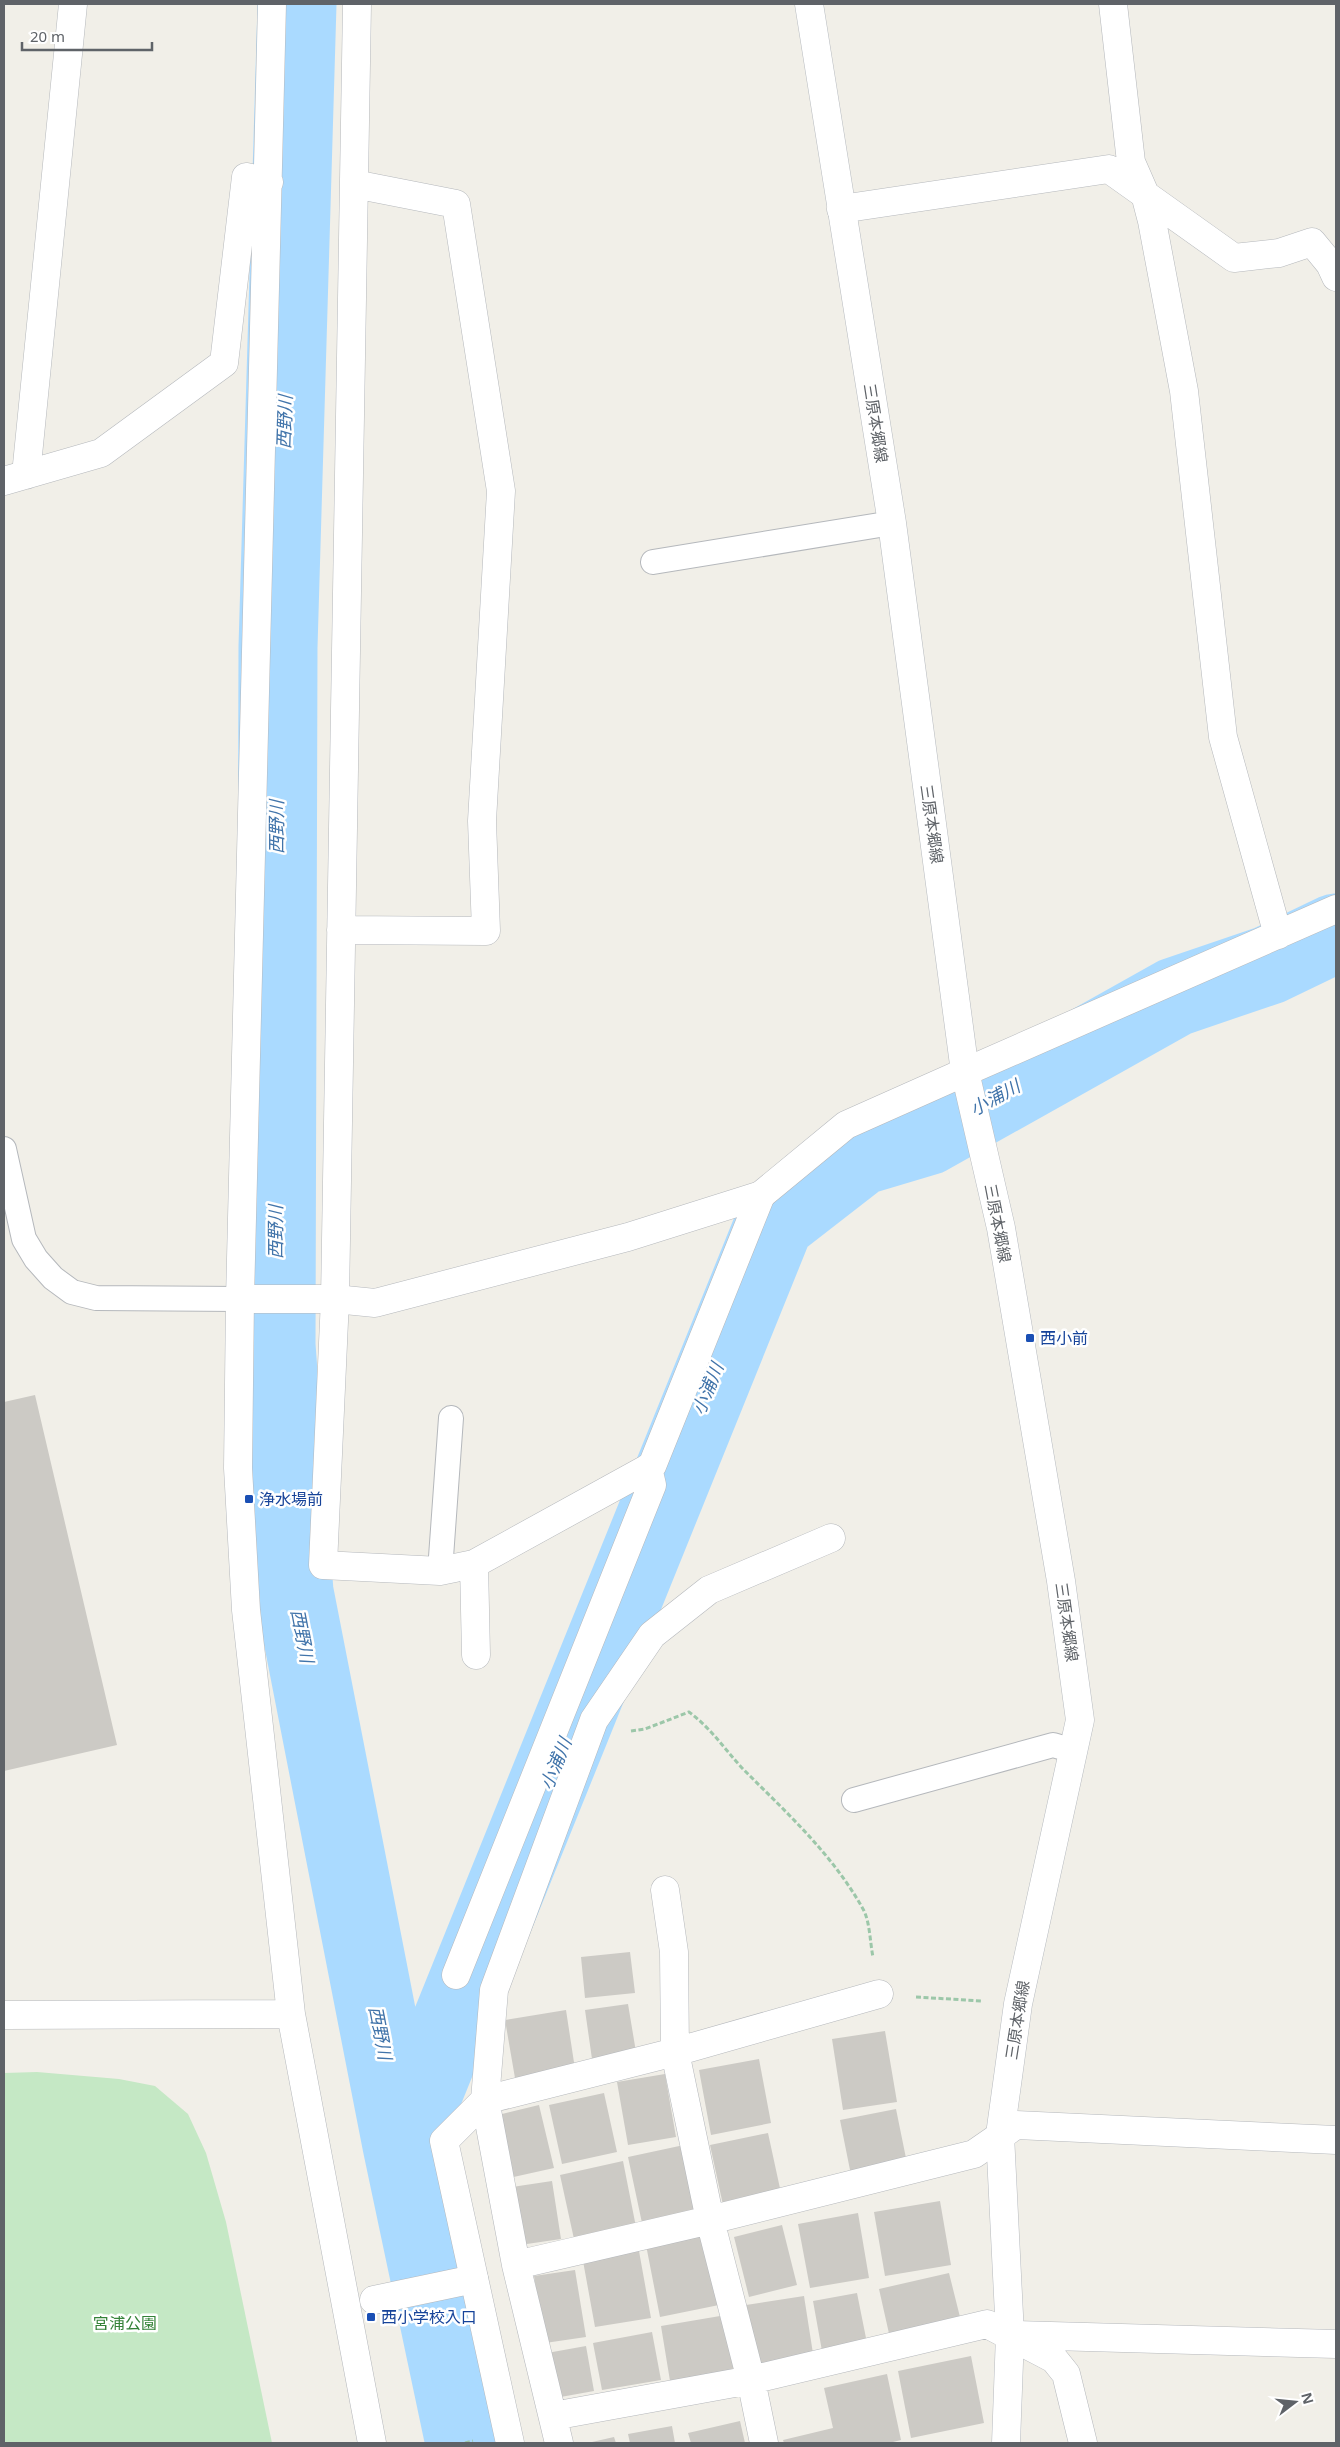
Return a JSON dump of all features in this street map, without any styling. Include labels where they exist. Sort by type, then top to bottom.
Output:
[{"type":"street","points":[[73,4],[15,478],[101,453],[224,363],[246,176],[269,182]]},
{"type":"street","points":[[272,4],[240,1299],[238,1468],[246,1610],[291,2014],[372,2443]]},
{"type":"street","points":[[357,4],[335,1299],[323,1565],[440,1571],[474,1564],[652,1466],[761,1195]]},
{"type":"street","name":"三原本郷線","points":[[809,4],[892,523],[965,1072],[1001,1228],[1061,1581],[1080,1720],[1018,2004],[1000,2135],[1010,2335],[1006,2443]]},
{"type":"street","points":[[1113,4],[1131,162],[1145,194],[1184,391],[1223,736],[1278,935]]},
{"type":"street","points":[[841,209],[1109,169],[1234,258],[1279,253],[1312,242],[1330,264],[1336,277]]},
{"type":"street","points":[[341,930],[486,931],[482,821],[501,491],[456,204],[354,184]]},
{"type":"street","points":[[240,1299],[335,1299],[375,1303],[628,1237],[761,1195],[846,1126],[1336,909]]},
{"type":"street","points":[[456,1975],[652,1486],[648,1468]]},
{"type":"street","points":[[559,2443],[516,2265],[485,2100],[494,1990],[594,1720],[652,1635],[710,1590],[831,1538]]},
{"type":"street","points":[[474,1564],[476,1655]]},
{"type":"street","points":[[664,1890],[674,1952],[676,2052],[710,2220],[751,2380],[764,2443]]},
{"type":"street","points":[[510,2443],[444,2140],[485,2100],[676,2052],[879,1994]]},
{"type":"street","points":[[4,2015],[291,2014]]},
{"type":"street","points":[[516,2265],[710,2220],[974,2154],[1016,2125],[1336,2140]]},
{"type":"street","points":[[374,2300],[474,2279]]},
{"type":"street","points":[[553,2416],[751,2380],[987,2324],[1054,2359],[1066,2374],[1083,2443]]},
{"type":"street","points":[[1010,2335],[1336,2344]]},
{"type":"lane","points":[[653,562],[892,523]]},
{"type":"lane","points":[[4,1149],[24,1239],[36,1259],[53,1278],[72,1292],[96,1298],[240,1299]]},
{"type":"lane","points":[[440,1571],[451,1418]]},
{"type":"lane","points":[[854,1800],[1053,1745],[1074,1751]]},
{"type":"path","points":[[586,1739],[645,1729],[689,1712],[707,1726],[743,1768],[778,1802],[820,1849],[864,1910],[879,1994],[1018,2004]]},
{"type":"green space","name":"宮浦公園","points":[[37,2072],[119,2079],[155,2086],[188,2114],[206,2153],[226,2222],[272,2443],[4,2443],[4,2073]]},
{"type":"building","points":[[35,1395],[117,1745],[4,1771],[4,1402]]},
{"type":"building","points":[[630,1952],[635,1993],[585,1998],[581,1957]]},
{"type":"building","points":[[628,2004],[636,2052],[592,2059],[585,2010]]},
{"type":"building","points":[[566,2010],[575,2069],[515,2078],[505,2020]]},
{"type":"building","points":[[885,2031],[897,2102],[843,2110],[832,2039]]},
{"type":"building","points":[[759,2059],[771,2123],[711,2135],[699,2070]]},
{"type":"building","points":[[665,2074],[676,2137],[628,2145],[617,2082]]},
{"type":"building","points":[[604,2093],[617,2152],[562,2164],[549,2105]]},
{"type":"building","points":[[539,2105],[554,2168],[509,2178],[494,2116]]},
{"type":"building","points":[[896,2109],[907,2163],[851,2175],[840,2120]]},
{"type":"building","points":[[768,2133],[781,2193],[723,2205],[710,2145]]},
{"type":"building","points":[[684,2145],[698,2212],[642,2223],[628,2157]]},
{"type":"building","points":[[623,2161],[636,2227],[574,2239],[560,2175]]},
{"type":"building","points":[[552,2181],[561,2239],[520,2245],[512,2187]]},
{"type":"building","points":[[940,2201],[951,2265],[885,2276],[874,2212]]},
{"type":"building","points":[[858,2213],[869,2278],[810,2288],[798,2224]]},
{"type":"building","points":[[782,2225],[797,2285],[749,2297],[734,2237]]},
{"type":"building","points":[[703,2233],[719,2305],[660,2317],[646,2245]]},
{"type":"building","points":[[639,2251],[651,2318],[595,2327],[583,2261]]},
{"type":"building","points":[[575,2270],[586,2337],[545,2343],[534,2276]]},
{"type":"building","points":[[949,2273],[961,2321],[890,2338],[879,2289]]},
{"type":"building","points":[[857,2293],[867,2343],[822,2351],[813,2301]]},
{"type":"building","points":[[804,2296],[814,2360],[757,2370],[746,2305]]},
{"type":"building","points":[[726,2315],[735,2370],[670,2381],[661,2326]]},
{"type":"building","points":[[652,2332],[661,2380],[602,2390],[593,2343]]},
{"type":"building","points":[[586,2346],[594,2391],[555,2398],[547,2353]]},
{"type":"building","points":[[971,2356],[984,2423],[911,2438],[898,2371]]},
{"type":"building","points":[[887,2374],[901,2440],[889,2443],[784,2443],[783,2440],[833,2428],[824,2388]]},
{"type":"building","points":[[740,2421],[745,2443],[691,2443],[688,2433]]},
{"type":"building","points":[[672,2426],[675,2443],[630,2443],[628,2434]]},
{"type":"building","points":[[614,2437],[616,2443],[592,2443],[592,2442]]},
{"type":"waterway","name":"西野川","points":[[297,4],[278,647],[276,1345],[294,1592],[402,2145],[465,2443]]},
{"type":"waterway","name":"小浦川","points":[[402,2145],[775,1222],[860,1156],[927,1136],[1175,997],[1269,965],[1336,933]]},
{"type":"place","name":"西小前","points":[[1030,1338]]},
{"type":"place","name":"浄水場前","points":[[249,1499]]},
{"type":"place","name":"西小学校入口","points":[[371,2317]]}]
